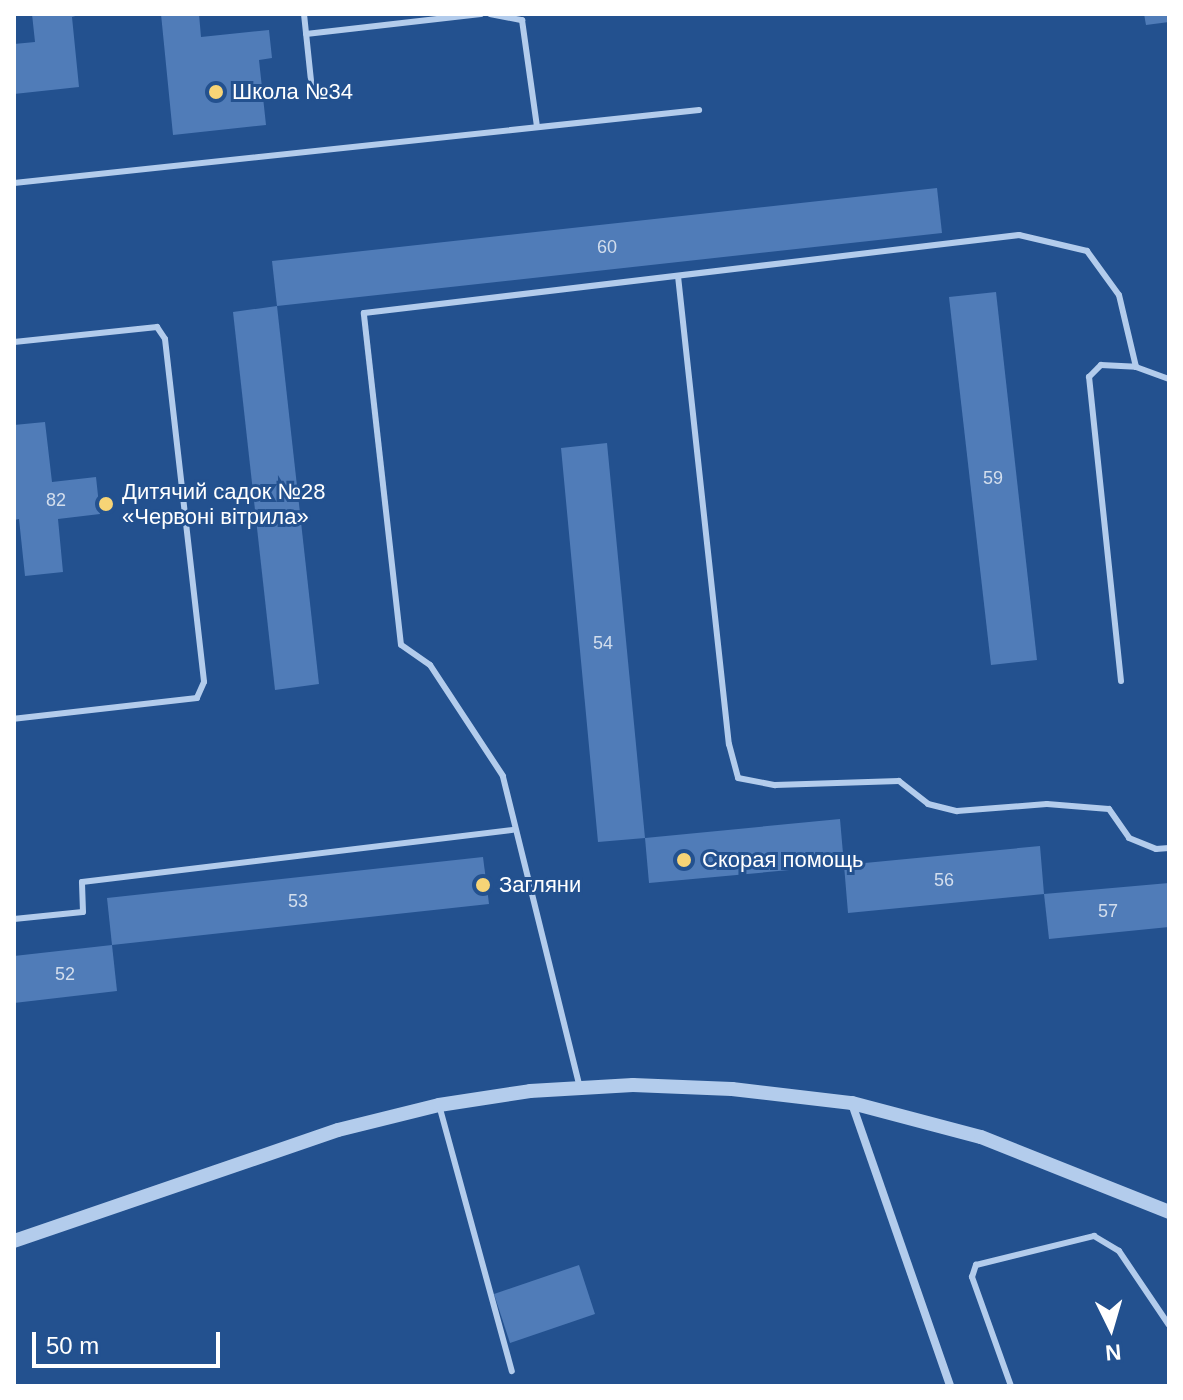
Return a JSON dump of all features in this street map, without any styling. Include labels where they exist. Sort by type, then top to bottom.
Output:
[{"type":"street","points":[[14,1241],[338,1130],[439,1105],[580,1088],[732,1089],[852,1103],[981,1137],[1169,1212]]},
{"type":"street","points":[[852,1103],[950,1386]]},
{"type":"lane","points":[[304,14],[312,90]]},
{"type":"lane","points":[[306,34],[481,14]]},
{"type":"lane","points":[[490,14],[522,20],[537,127]]},
{"type":"lane","points":[[15,180],[699,110]]},
{"type":"lane","points":[[580,1088],[513,830],[503,776],[430,665],[401,645],[364,313],[1019,235],[1087,251],[1119,295],[1136,367]]},
{"type":"lane","points":[[678,276],[729,744],[738,778],[775,785],[899,781],[928,804],[957,811],[1047,804],[1109,809],[1129,838],[1156,849],[1169,848]]},
{"type":"lane","points":[[14,342],[157,327],[165,339],[204,682],[197,698],[14,719]]},
{"type":"lane","points":[[1121,681],[1089,377],[1101,365],[1136,367],[1169,379]]},
{"type":"lane","points":[[14,919],[83,912],[82,882],[513,830]]},
{"type":"lane","points":[[439,1105],[512,1371]]},
{"type":"lane","points":[[1011,1386],[972,1277],[976,1265],[1094,1236],[1119,1251],[1169,1325]]},
{"type":"building","points":[[32,14],[82,14],[72,17],[79,87],[14,94],[14,44],[35,42]]},
{"type":"building","name":"Школа №34","points":[[161,14],[199,14],[201,37],[269,30],[272,58],[259,60],[266,125],[173,135]]},
{"type":"building","points":[[1144,14],[1169,14],[1169,22],[1146,25]]},
{"type":"building","points":[[937,188],[942,233],[277,306],[272,261]]},
{"type":"building","points":[[996,292],[1037,660],[991,665],[949,297]]},
{"type":"building","points":[[277,306],[319,684],[275,690],[233,312]]},
{"type":"building","points":[[45,422],[52,482],[96,477],[100,514],[58,519],[63,572],[25,576],[19,519],[14,520],[14,425]]},
{"type":"building","points":[[607,443],[645,838],[598,842],[561,448]]},
{"type":"building","points":[[840,819],[844,865],[649,883],[645,838]]},
{"type":"building","points":[[1040,846],[1044,894],[848,913],[844,865]]},
{"type":"building","points":[[483,857],[489,904],[112,945],[107,898]]},
{"type":"building","points":[[1169,883],[1169,927],[1049,939],[1044,894]]},
{"type":"building","points":[[112,945],[117,991],[14,1003],[14,956]]},
{"type":"building","points":[[579,1265],[595,1314],[510,1343],[494,1294]]},
{"type":"place","name":"Школа №34","points":[[216,92]]},
{"type":"place","name":"Дитячий садок №28 «Червоні вітрила»","points":[[106,504]]},
{"type":"place","name":"Скорая помощь","points":[[684,860]]},
{"type":"place","name":"Загляни","points":[[483,885]]}]
